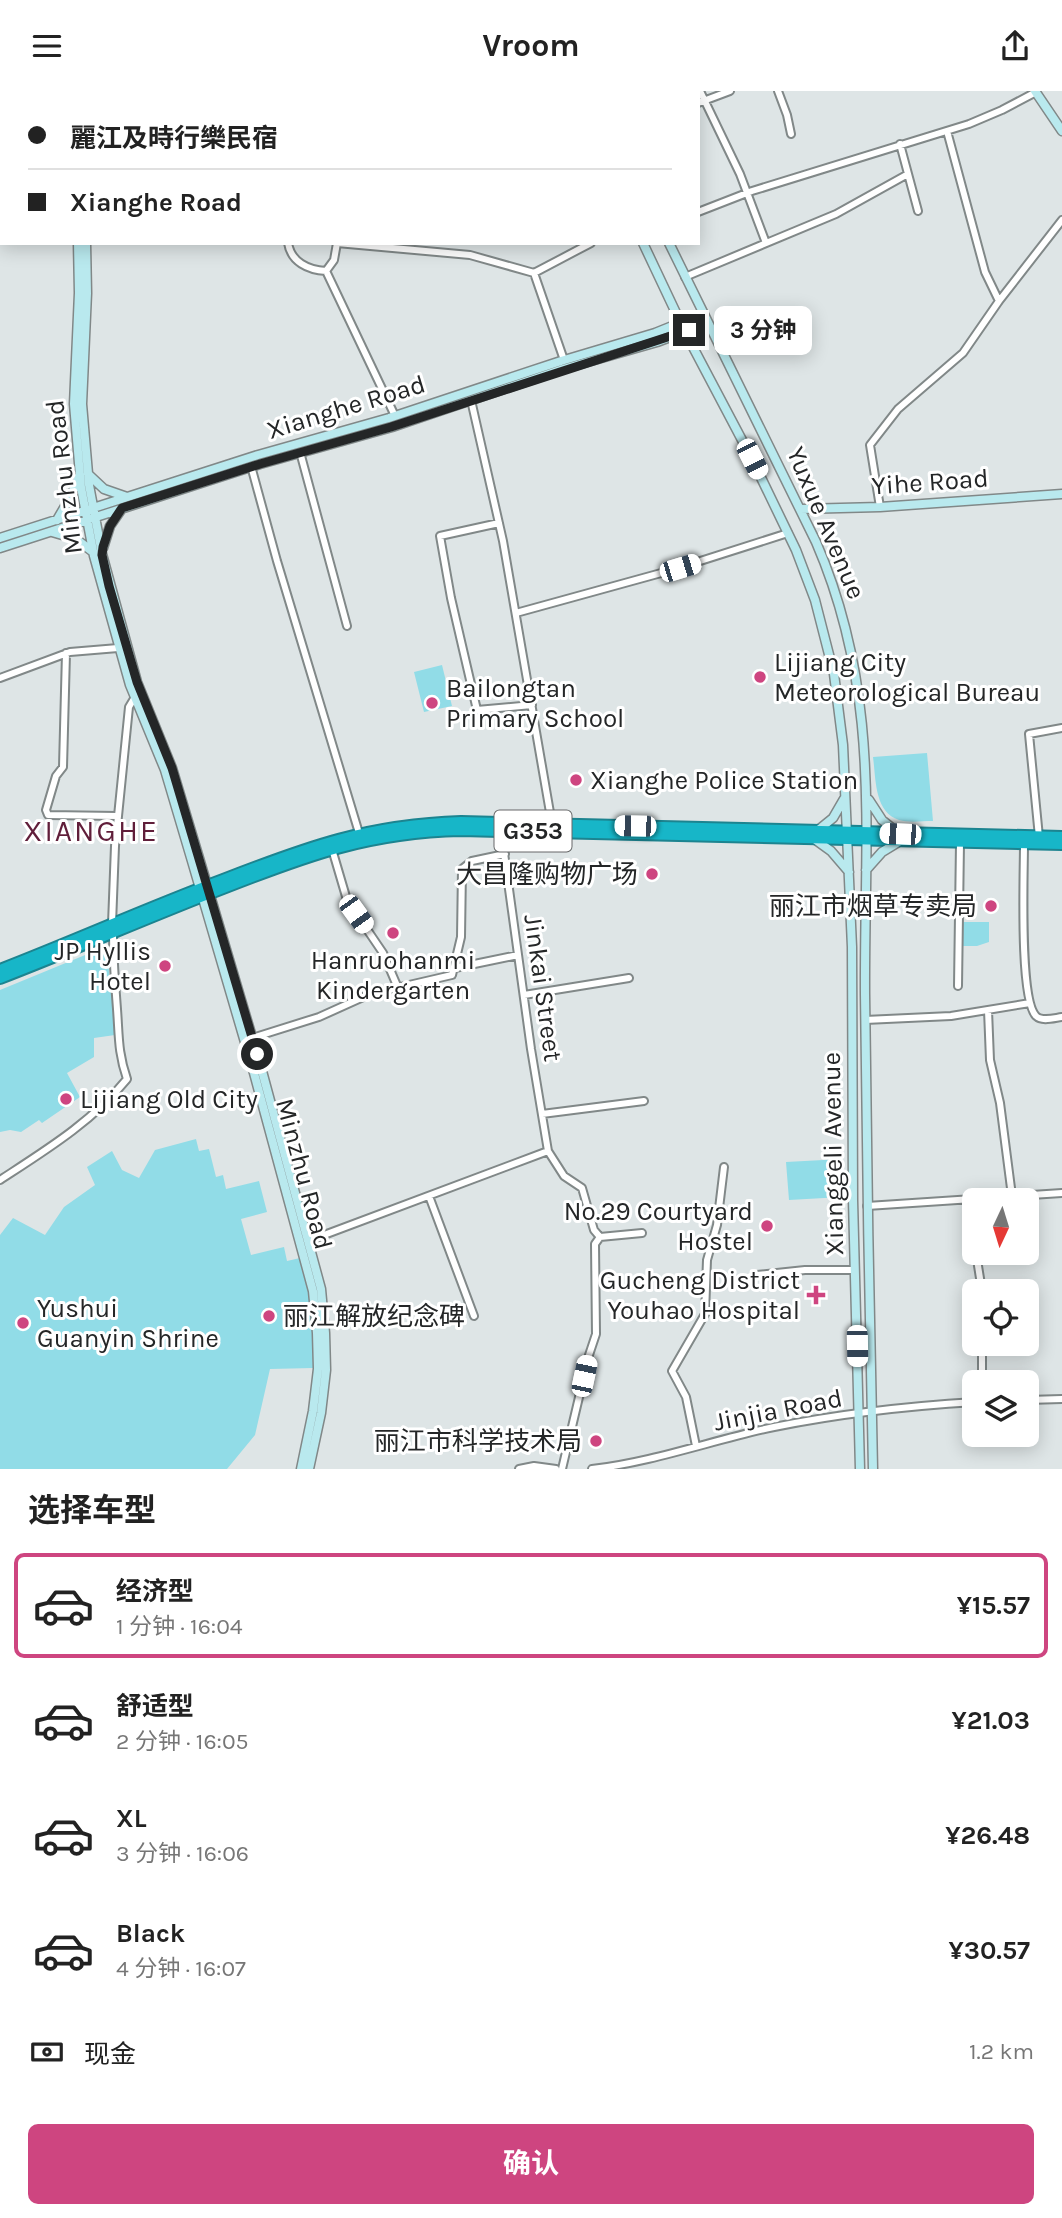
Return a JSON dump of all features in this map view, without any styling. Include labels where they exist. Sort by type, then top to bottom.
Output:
[{"type":"highway","name":"G353","points":[[0,970],[113,928],[303,849],[359,833],[394,827],[438,823],[552,824],[847,836],[1062,837]]},
{"type":"highway","name":"G353","points":[[205,891],[331,848],[373,838],[417,832],[815,835]]},
{"type":"highway","name":"G353","points":[[900,837],[960,843],[1062,844]]},
{"type":"highway","name":"G353","points":[[0,978],[113,928]]},
{"type":"main road","points":[[1036,91],[1062,131]]},
{"type":"main road","name":"Minzhu Road","points":[[78,245],[79,293],[74,404],[97,554],[118,648],[165,770],[252,1038],[321,1289],[326,1351],[321,1413],[309,1469]]},
{"type":"main road","name":"Minzhu Road","points":[[84,473],[82,404],[87,293],[86,245]]},
{"type":"main road","name":"Yuxue Avenue","points":[[644,245],[683,327],[752,459],[809,580],[830,656],[841,722],[847,836]]},
{"type":"main road","name":"Yuxue Avenue","points":[[670,245],[706,323],[801,509],[829,572],[852,651],[863,719],[867,836]]},
{"type":"main road","name":"Xianghe Road","points":[[0,538],[57,520],[122,508],[251,466],[391,427],[683,327],[702,314]]},
{"type":"main road","name":"Xianghe Road","points":[[0,548],[49,532],[127,497],[258,455],[395,416],[564,360],[706,323]]},
{"type":"main road","points":[[57,520],[84,473],[104,489],[127,497]]},
{"type":"main road","name":"Yihe Road","points":[[801,509],[880,507],[1062,494]]},
{"type":"main road","points":[[49,532],[76,539],[97,554],[122,508]]},
{"type":"main road","name":"Minzhu Road","points":[[97,554],[137,682],[172,768],[313,1291],[318,1369],[312,1421],[301,1469]]},
{"type":"main road","points":[[846,796],[833,818],[815,835],[849,872]]},
{"type":"main road","points":[[866,870],[900,837],[882,820],[867,796]]},
{"type":"main road","name":"Xianggeli Avenue","points":[[847,836],[852,947],[860,1469]]},
{"type":"main road","name":"Xianggeli Avenue","points":[[867,836],[865,1020],[873,1469]]},
{"type":"street","points":[[700,91],[701,102],[747,193],[766,243]]},
{"type":"street","points":[[701,102],[730,91]]},
{"type":"street","points":[[778,91],[791,134]]},
{"type":"street","points":[[700,211],[747,193],[947,131],[993,114],[1036,91]]},
{"type":"street","points":[[947,131],[985,272],[999,301]]},
{"type":"street","points":[[900,144],[918,211]]},
{"type":"street","points":[[685,277],[853,205],[908,174]]},
{"type":"street","points":[[880,507],[870,445],[898,409],[962,353],[1062,221]]},
{"type":"street","points":[[288,245],[290,254],[300,263],[312,269],[326,271]]},
{"type":"street","points":[[326,271],[334,260],[337,245]]},
{"type":"street","points":[[359,245],[470,255],[534,273],[578,246]]},
{"type":"street","points":[[326,271],[395,416]]},
{"type":"street","points":[[534,273],[564,360]]},
{"type":"street","points":[[471,400],[499,523],[552,824]]},
{"type":"street","points":[[300,452],[347,626]]},
{"type":"street","points":[[251,466],[359,833]]},
{"type":"street","points":[[499,523],[440,536],[477,711],[532,705]]},
{"type":"street","points":[[516,613],[672,570],[788,533]]},
{"type":"street","points":[[0,678],[66,653],[118,648]]},
{"type":"street","points":[[66,653],[63,767],[56,776],[46,810],[48,815],[117,816]]},
{"type":"street","points":[[0,1180],[72,1132],[111,1098],[127,1079],[119,1056],[113,984],[113,928],[117,816],[129,707],[135,697]]},
{"type":"street","points":[[1039,837],[1029,734],[1062,728]]},
{"type":"street","name":"Jinkai Street","points":[[501,831],[548,1151]]},
{"type":"street","points":[[958,986],[960,843]]},
{"type":"street","points":[[1024,844],[1024,956],[1030,1003],[1038,1018],[1062,1017]]},
{"type":"street","points":[[331,848],[347,900],[383,953],[398,988]]},
{"type":"street","points":[[252,1038],[319,1017],[362,997],[452,975],[461,937],[463,869],[472,860],[505,854]]},
{"type":"street","points":[[455,968],[518,955]]},
{"type":"street","points":[[524,995],[629,978]]},
{"type":"street","points":[[865,1020],[951,1016],[1030,1003]]},
{"type":"street","points":[[988,1010],[990,1060],[1000,1103],[1011,1188]]},
{"type":"street","points":[[542,1114],[644,1101]]},
{"type":"street","points":[[308,1241],[548,1151],[564,1176],[582,1188],[594,1230],[600,1237]]},
{"type":"street","points":[[696,1446],[686,1397],[671,1371],[705,1314],[707,1260],[717,1225],[724,1167]]},
{"type":"street","points":[[1040,1194],[1062,1193]]},
{"type":"street","points":[[429,1196],[474,1316]]},
{"type":"street","points":[[867,1206],[962,1199]]},
{"type":"street","points":[[562,1469],[596,1334],[595,1244],[600,1237],[642,1233]]},
{"type":"street","points":[[757,1275],[805,1270],[855,1270]]},
{"type":"street","points":[[1039,1400],[1062,1399]]},
{"type":"street","name":"Jinjia Road","points":[[592,1469],[624,1464],[775,1427],[872,1412],[962,1403]]},
{"type":"street","points":[[519,1469],[534,1466],[556,1469]]},
{"type":"shaded area","points":[[442,665],[452,706],[424,712],[414,672]]},
{"type":"shaded area","points":[[927,753],[933,821],[899,820],[885,810],[881,802],[873,757]]},
{"type":"shaded area","points":[[963,922],[989,922],[989,942],[977,946],[962,946]]},
{"type":"shaded area","points":[[107,946],[115,1035],[94,1038],[94,1057],[67,1073],[80,1097],[42,1123],[39,1120],[21,1132],[0,1132],[0,990]]},
{"type":"shaded area","points":[[196,1139],[199,1151],[209,1149],[216,1177],[223,1175],[226,1189],[259,1181],[267,1212],[241,1219],[251,1255],[284,1247],[287,1261],[300,1258],[312,1308],[313,1368],[270,1369],[255,1435],[227,1469],[0,1469],[0,1235],[13,1218],[45,1235],[64,1207],[95,1185],[87,1167],[112,1151],[122,1170],[139,1178],[155,1150]]},
{"type":"shaded area","points":[[842,1159],[842,1197],[789,1200],[786,1162]]},
{"type":"place","name":"Lijiang City Meteorological Bureau","points":[[760,677]]},
{"type":"place","name":"Bailongtan Primary School","points":[[432,703]]},
{"type":"place","name":"Xianghe Police Station","points":[[576,780]]},
{"type":"place","name":"大昌隆购物广场","points":[[652,874]]},
{"type":"place","name":"丽江市烟草专卖局","points":[[991,906]]},
{"type":"place","name":"Hanruohanmi Kindergarten","points":[[393,933]]},
{"type":"place","name":"JP Hyllis Hotel","points":[[165,966]]},
{"type":"place","name":"Lijiang Old City","points":[[66,1099]]},
{"type":"place","name":"No.29 Courtyard Hostel","points":[[767,1226]]},
{"type":"place","name":"Gucheng District Youhao Hospital","points":[[816,1295]]},
{"type":"place","name":"丽江解放纪念碑","points":[[269,1316]]},
{"type":"place","name":"Yushui Guanyin Shrine","points":[[23,1323]]},
{"type":"place","name":"丽江市科学技术局","points":[[596,1441]]},
{"type":"district","name":"XIANGHE","points":[[91,831]]},
{"type":"route","points":[[257,1054],[172,768],[137,682],[109,586],[102,555],[107,533],[114,520],[122,508],[260,464],[391,427],[689,330]]}]
